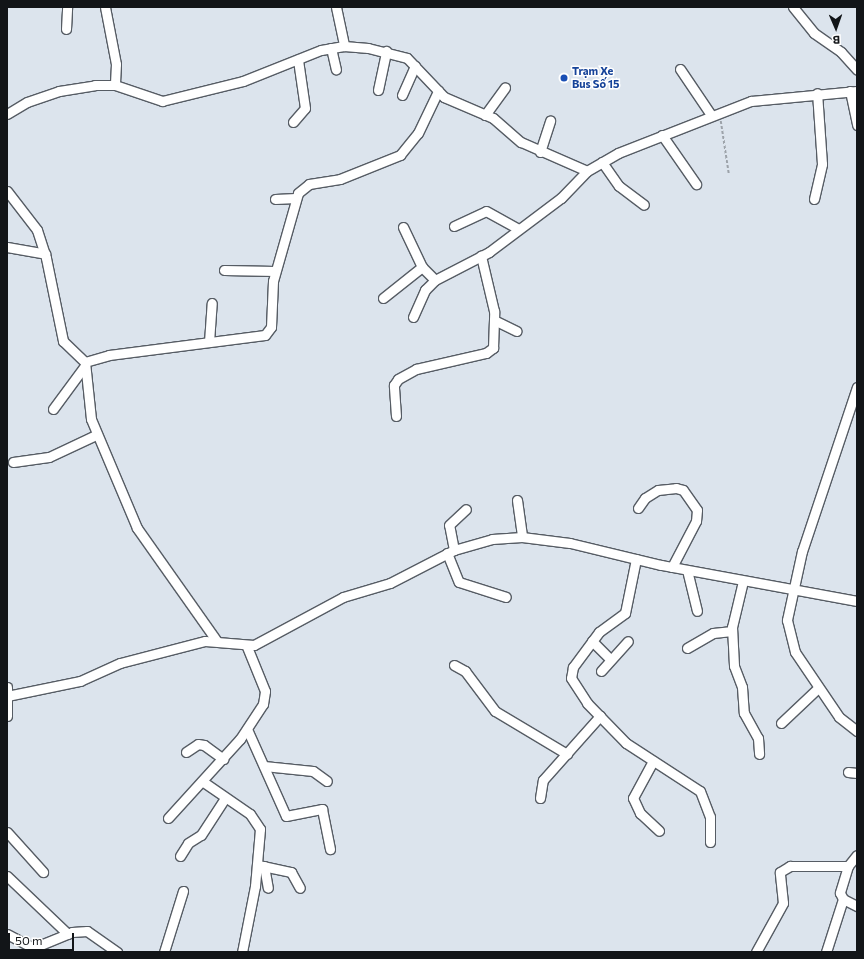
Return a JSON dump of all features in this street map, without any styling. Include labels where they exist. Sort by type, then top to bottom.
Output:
[{"type":"street","points":[[66,29],[67,7]]},
{"type":"street","points":[[105,7],[116,64],[115,85]]},
{"type":"street","points":[[336,7],[344,46]]},
{"type":"street","points":[[793,7],[814,33],[841,52],[857,70]]},
{"type":"street","points":[[7,114],[27,102],[59,91],[115,85],[162,102],[243,81],[331,48],[344,46],[386,51],[406,58],[438,91],[486,115],[540,152],[587,171]]},
{"type":"street","points":[[331,48],[336,69]]},
{"type":"street","points":[[378,90],[386,51]]},
{"type":"street","points":[[293,122],[305,108],[298,60]]},
{"type":"street","points":[[402,95],[415,66]]},
{"type":"street","points":[[680,69],[710,115]]},
{"type":"street","points":[[486,115],[505,87]]},
{"type":"street","points":[[53,409],[84,364],[209,342],[255,337],[269,331],[276,271],[296,198],[309,184],[340,179],[400,155],[418,133],[438,91]]},
{"type":"street","points":[[413,317],[425,290],[435,280],[481,256],[561,198],[587,171],[602,162],[662,135],[710,115],[750,101],[817,93],[853,91],[857,125]]},
{"type":"street","points":[[814,199],[822,164],[817,93]]},
{"type":"street","points":[[540,152],[550,121]]},
{"type":"street","points":[[662,135],[696,184]]},
{"type":"street","points":[[602,162],[619,186],[644,205]]},
{"type":"street","points":[[7,191],[25,210],[45,254],[63,342],[84,364],[96,436],[137,528],[216,640]]},
{"type":"street","points":[[275,199],[296,198]]},
{"type":"street","points":[[454,226],[486,211],[518,229]]},
{"type":"street","points":[[403,227],[422,267],[435,280]]},
{"type":"street","points":[[7,248],[45,254]]},
{"type":"street","points":[[396,416],[394,385],[398,379],[434,364],[486,353],[494,342],[494,320],[481,256]]},
{"type":"street","points":[[383,298],[422,267]]},
{"type":"street","points":[[224,270],[276,271]]},
{"type":"street","points":[[209,342],[212,303]]},
{"type":"street","points":[[494,320],[516,331]]},
{"type":"street","points":[[857,387],[804,544],[787,620],[790,638],[818,688],[839,717],[857,731]]},
{"type":"street","points":[[13,462],[49,457],[96,436]]},
{"type":"street","points":[[638,508],[645,498],[658,490],[676,488],[683,490],[697,510],[696,521],[672,567]]},
{"type":"street","points":[[517,500],[522,537]]},
{"type":"street","points":[[466,509],[449,525],[450,552],[459,582],[506,596]]},
{"type":"street","points":[[7,716],[8,693],[80,681],[120,663],[216,640],[247,647],[343,597],[390,583],[450,552],[492,539],[522,537],[570,542],[672,567],[857,601]]},
{"type":"street","points":[[636,559],[625,613],[592,641],[573,667],[571,678],[600,716],[626,743],[700,791],[710,816],[710,842]]},
{"type":"street","points":[[687,570],[697,611]]},
{"type":"street","points":[[743,580],[732,631],[734,666],[742,687],[744,713],[758,738],[759,754]]},
{"type":"street","points":[[687,648],[713,633],[732,631]]},
{"type":"street","points":[[592,641],[610,659]]},
{"type":"street","points":[[601,671],[610,659],[628,642]]},
{"type":"street","points":[[168,818],[223,759],[247,729],[266,697],[247,647]]},
{"type":"street","points":[[454,665],[465,671],[495,711],[567,754]]},
{"type":"street","points":[[781,722],[818,688]]},
{"type":"street","points":[[540,798],[542,780],[600,716]]},
{"type":"street","points":[[247,729],[286,816],[318,808],[325,812],[330,849]]},
{"type":"street","points":[[186,752],[198,744],[204,745],[223,759]]},
{"type":"street","points":[[653,761],[633,798],[640,813],[659,831]]},
{"type":"street","points":[[264,766],[313,771],[327,781]]},
{"type":"street","points":[[202,781],[250,814],[260,829],[261,865],[242,952]]},
{"type":"street","points":[[180,856],[188,843],[201,835],[225,798]]},
{"type":"street","points":[[7,832],[43,872]]},
{"type":"street","points":[[826,952],[843,899],[842,882],[848,866],[857,855]]},
{"type":"street","points":[[261,865],[268,888]]},
{"type":"street","points":[[261,865],[291,872],[300,888]]},
{"type":"street","points":[[756,952],[783,902],[780,872],[790,866],[848,866]]},
{"type":"street","points":[[7,876],[68,934]]},
{"type":"street","points":[[164,952],[183,891]]},
{"type":"street","points":[[843,899],[857,906]]},
{"type":"street","points":[[7,934],[33,948],[68,934],[87,931],[117,952]]},
{"type":"path","points":[[720,112],[729,174]]},
{"type":"place","name":"Trạm Xe Bus Số 15","points":[[564,78]]}]
